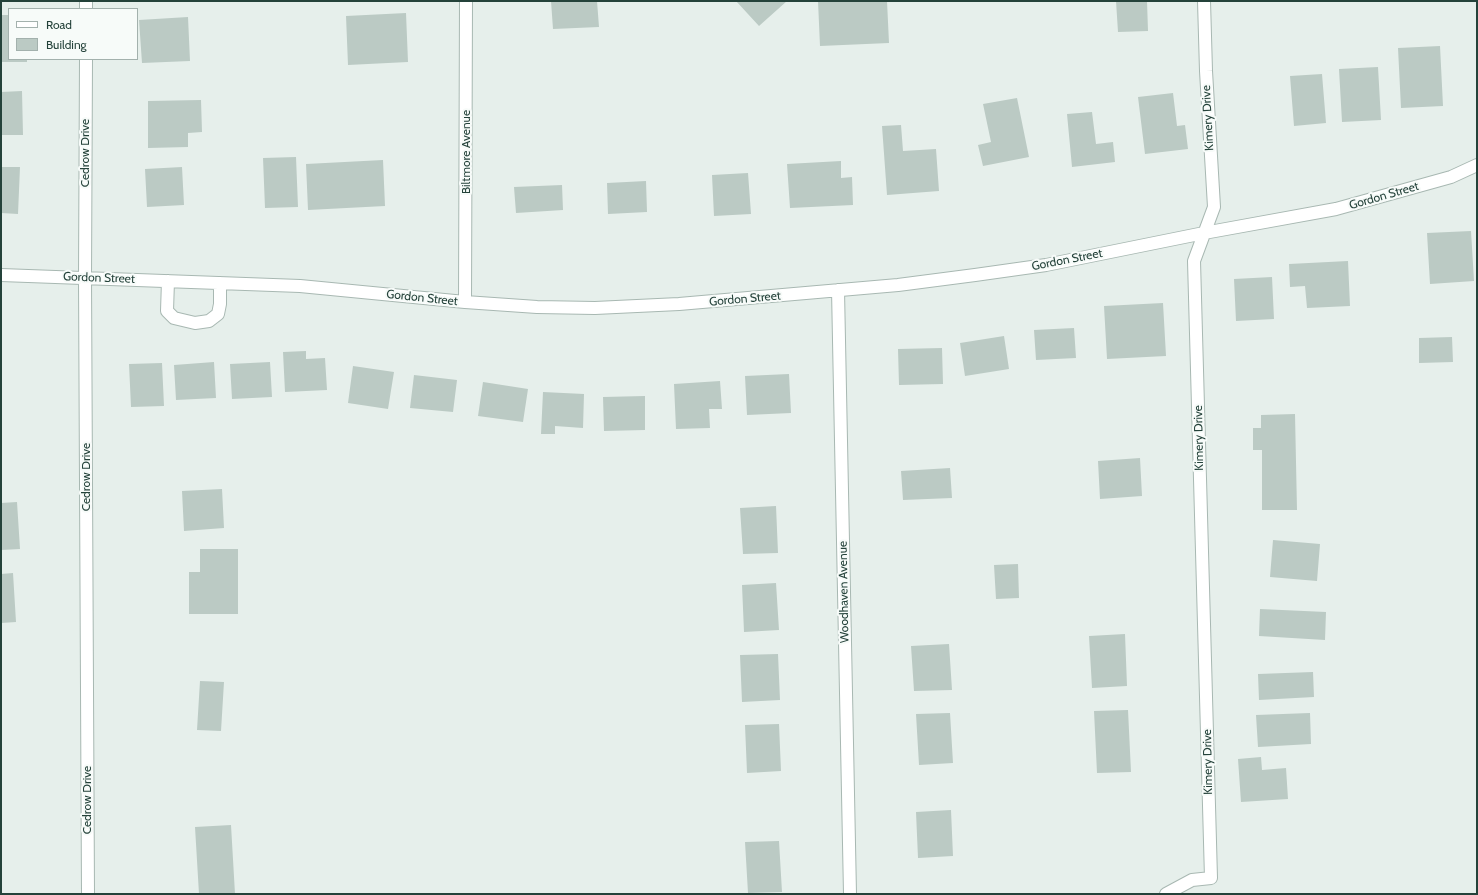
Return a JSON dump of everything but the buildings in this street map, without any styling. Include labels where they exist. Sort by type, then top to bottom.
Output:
[{"type":"street","name":"Biltmore Avenue","points":[[465,302],[466,1]]},
{"type":"street","name":"Kimery Drive","points":[[1166,894],[1192,880],[1211,878],[1194,260],[1214,207],[1206,71],[1204,1]]},
{"type":"street","name":"Cedrow Drive","points":[[86,60],[85,278],[88,894]]},
{"type":"street","name":"Gordon Street","points":[[1,275],[300,286],[465,302],[537,307],[595,308],[679,304],[838,290],[967,276],[1046,265],[1204,233],[1336,209],[1451,177],[1477,165]]},
{"type":"street","points":[[168,281],[167,311],[174,318],[195,323],[209,321],[218,314],[220,304],[220,282]]},
{"type":"street","name":"Woodhaven Avenue","points":[[838,290],[850,894]]}]
